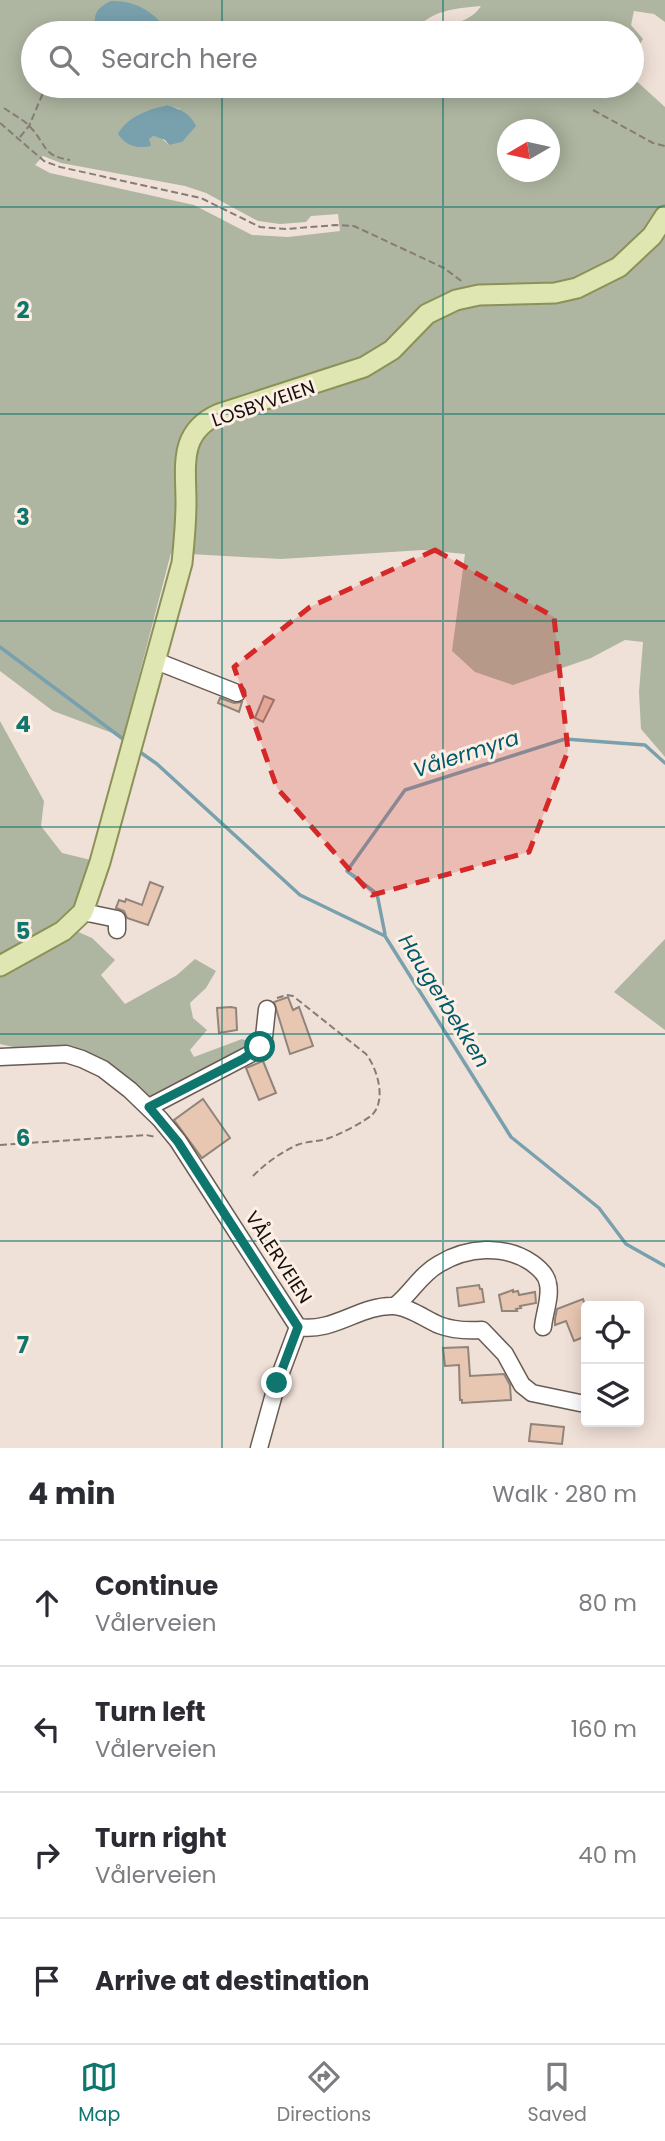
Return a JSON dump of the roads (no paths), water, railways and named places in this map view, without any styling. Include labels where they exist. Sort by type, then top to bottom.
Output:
[{"type":"main road","name":"LOSBYVEIEN","points":[[83,912],[100,862],[182,563],[186,533],[185,462],[189,443],[197,429],[209,418],[219,414],[364,367],[392,350],[427,314],[456,300],[479,295],[555,293],[577,288],[619,267],[652,236],[665,216]]},
{"type":"main road","points":[[0,967],[63,931],[83,912]]},
{"type":"street","points":[[156,661],[237,694]]},
{"type":"street","points":[[83,912],[117,919],[117,930]]},
{"type":"street","points":[[149,1107],[256,1051],[264,1037],[267,1009]]},
{"type":"street","name":"VÅLERVEIEN","points":[[0,1057],[66,1054],[103,1069],[149,1107],[178,1142],[298,1327],[277,1383],[259,1448]]},
{"type":"street","points":[[396,1306],[430,1270],[447,1259],[476,1251],[505,1251],[522,1257],[545,1276],[549,1291],[543,1327]]},
{"type":"street","points":[[298,1327],[327,1326],[377,1308],[396,1306],[441,1326],[482,1330],[494,1340],[522,1385],[532,1393],[580,1403]]},
{"type":"water","points":[[111,1],[129,3],[144,9],[160,21],[95,21],[101,7]]},
{"type":"water","points":[[167,105],[184,112],[196,126],[182,142],[169,145],[165,140],[154,136],[149,139],[151,146],[137,147],[128,144],[118,134],[133,118]]},
{"type":"waterway","name":"Haugerbekken","points":[[0,647],[123,739]]},
{"type":"waterway","name":"Vålermyra","points":[[385,934],[377,894],[347,871],[405,790],[565,739],[645,745],[665,763]]},
{"type":"waterway","name":"Haugerbekken","points":[[140,752],[157,764],[300,895],[385,936],[511,1137],[599,1208],[626,1244],[665,1266]]}]
